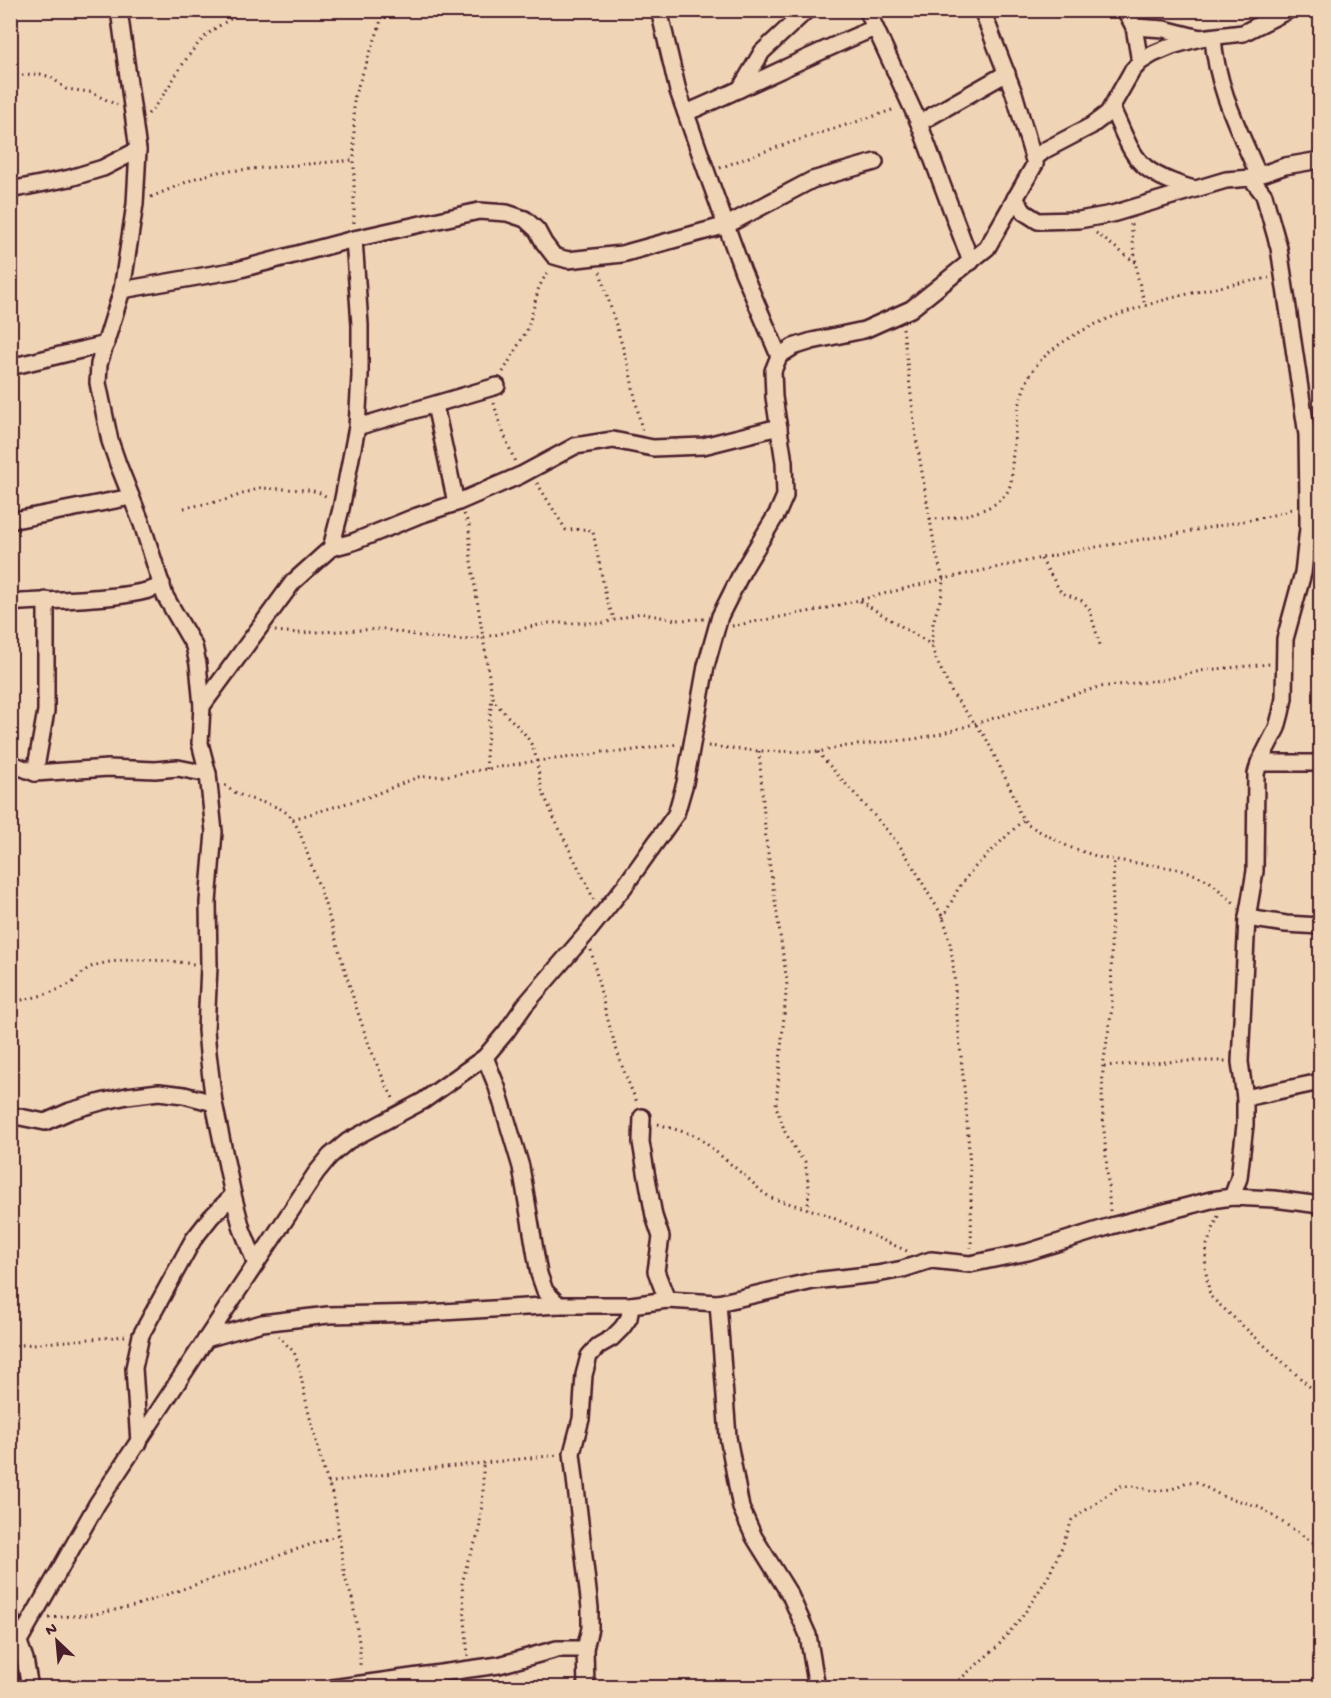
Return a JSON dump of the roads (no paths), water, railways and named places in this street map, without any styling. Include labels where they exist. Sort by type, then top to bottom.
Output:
[{"type":"street","points":[[119,10],[138,150],[135,204],[122,290],[99,364],[98,383],[110,441],[142,524],[165,596],[194,646],[198,664],[202,706],[200,743],[208,774],[214,832],[208,902],[209,966],[206,1030],[214,1103],[233,1195],[242,1230],[256,1264]]},
{"type":"street","points":[[659,10],[678,90],[743,272],[779,356]]},
{"type":"street","points":[[741,89],[762,52],[807,10]]},
{"type":"street","points":[[867,10],[919,123],[971,261]]},
{"type":"street","points":[[982,10],[1007,73],[1035,164]]},
{"type":"street","points":[[1125,10],[1134,27],[1140,62]]},
{"type":"street","points":[[19,1641],[98,1504],[330,1156],[348,1141],[423,1101],[485,1057],[525,1005],[587,933],[676,814],[685,783],[706,666],[718,623],[743,570],[778,512],[785,496],[786,481],[774,396],[773,371],[779,356],[793,347],[812,340],[864,330],[912,309],[987,248],[1035,164],[1034,159],[1045,150],[1091,126],[1112,108],[1132,71],[1140,62],[1172,46],[1244,33],[1289,10]]},
{"type":"street","points":[[1134,27],[1164,29],[1207,38]]},
{"type":"street","points":[[686,112],[875,28]]},
{"type":"street","points":[[1207,38],[1215,58],[1221,85],[1264,195],[1279,248],[1307,435],[1308,528],[1303,573],[1288,626],[1281,713],[1277,728],[1259,763],[1256,774],[1255,871],[1247,918],[1240,1062],[1245,1098],[1245,1125],[1239,1178],[1232,1197]]},
{"type":"street","points":[[919,123],[1007,73]]},
{"type":"street","points":[[1112,108],[1125,140],[1139,162],[1156,176],[1194,189]]},
{"type":"street","points":[[10,190],[81,175],[103,168],[138,150]]},
{"type":"street","points":[[1015,198],[1024,212],[1038,221],[1079,220],[1129,209],[1226,180],[1255,176],[1320,160]]},
{"type":"street","points":[[122,290],[237,270],[354,238],[479,211],[507,213],[525,219],[537,230],[554,256],[568,260],[622,254],[727,225],[812,180],[875,162]]},
{"type":"street","points":[[331,548],[357,427],[360,325],[354,238]]},
{"type":"street","points":[[10,367],[106,344]]},
{"type":"street","points":[[357,427],[497,386]]},
{"type":"street","points":[[435,405],[456,504]]},
{"type":"street","points":[[1307,435],[1320,424]]},
{"type":"street","points":[[202,706],[293,582],[331,548],[456,504],[524,473],[575,446],[613,440],[645,447],[703,446],[779,427]]},
{"type":"street","points":[[10,521],[130,497]]},
{"type":"street","points":[[10,603],[141,593],[156,589],[162,584]]},
{"type":"street","points":[[35,773],[46,711],[46,600]]},
{"type":"street","points":[[10,763],[35,773],[90,768],[155,770],[178,768],[208,774]]},
{"type":"street","points":[[1259,763],[1320,764]]},
{"type":"street","points":[[1247,918],[1320,926]]},
{"type":"street","points":[[485,1057],[497,1087],[521,1167],[539,1274],[545,1291],[559,1305]]},
{"type":"street","points":[[1245,1098],[1320,1082]]},
{"type":"street","points":[[10,1115],[45,1122],[101,1102],[159,1092],[184,1095],[214,1103]]},
{"type":"street","points":[[642,1117],[641,1142],[645,1172],[661,1237],[656,1271],[667,1300]]},
{"type":"street","points":[[139,1443],[134,1368],[141,1335],[193,1240],[211,1217],[233,1195]]},
{"type":"street","points":[[206,1339],[262,1323],[328,1315],[426,1313],[559,1305],[631,1305],[667,1300],[718,1303],[813,1281],[903,1269],[931,1260],[970,1264],[1028,1252],[1111,1226],[1211,1200],[1232,1197],[1274,1199],[1320,1205]]},
{"type":"street","points":[[718,1303],[728,1437],[741,1508],[754,1537],[790,1595],[808,1635],[817,1688]]},
{"type":"street","points":[[586,1688],[585,1649],[590,1628],[591,1608],[572,1454],[581,1419],[584,1375],[589,1356],[622,1328],[629,1318],[631,1305]]},
{"type":"street","points":[[10,1617],[19,1641],[30,1688]]},
{"type":"street","points":[[332,1688],[499,1665],[557,1648],[585,1649]]}]
